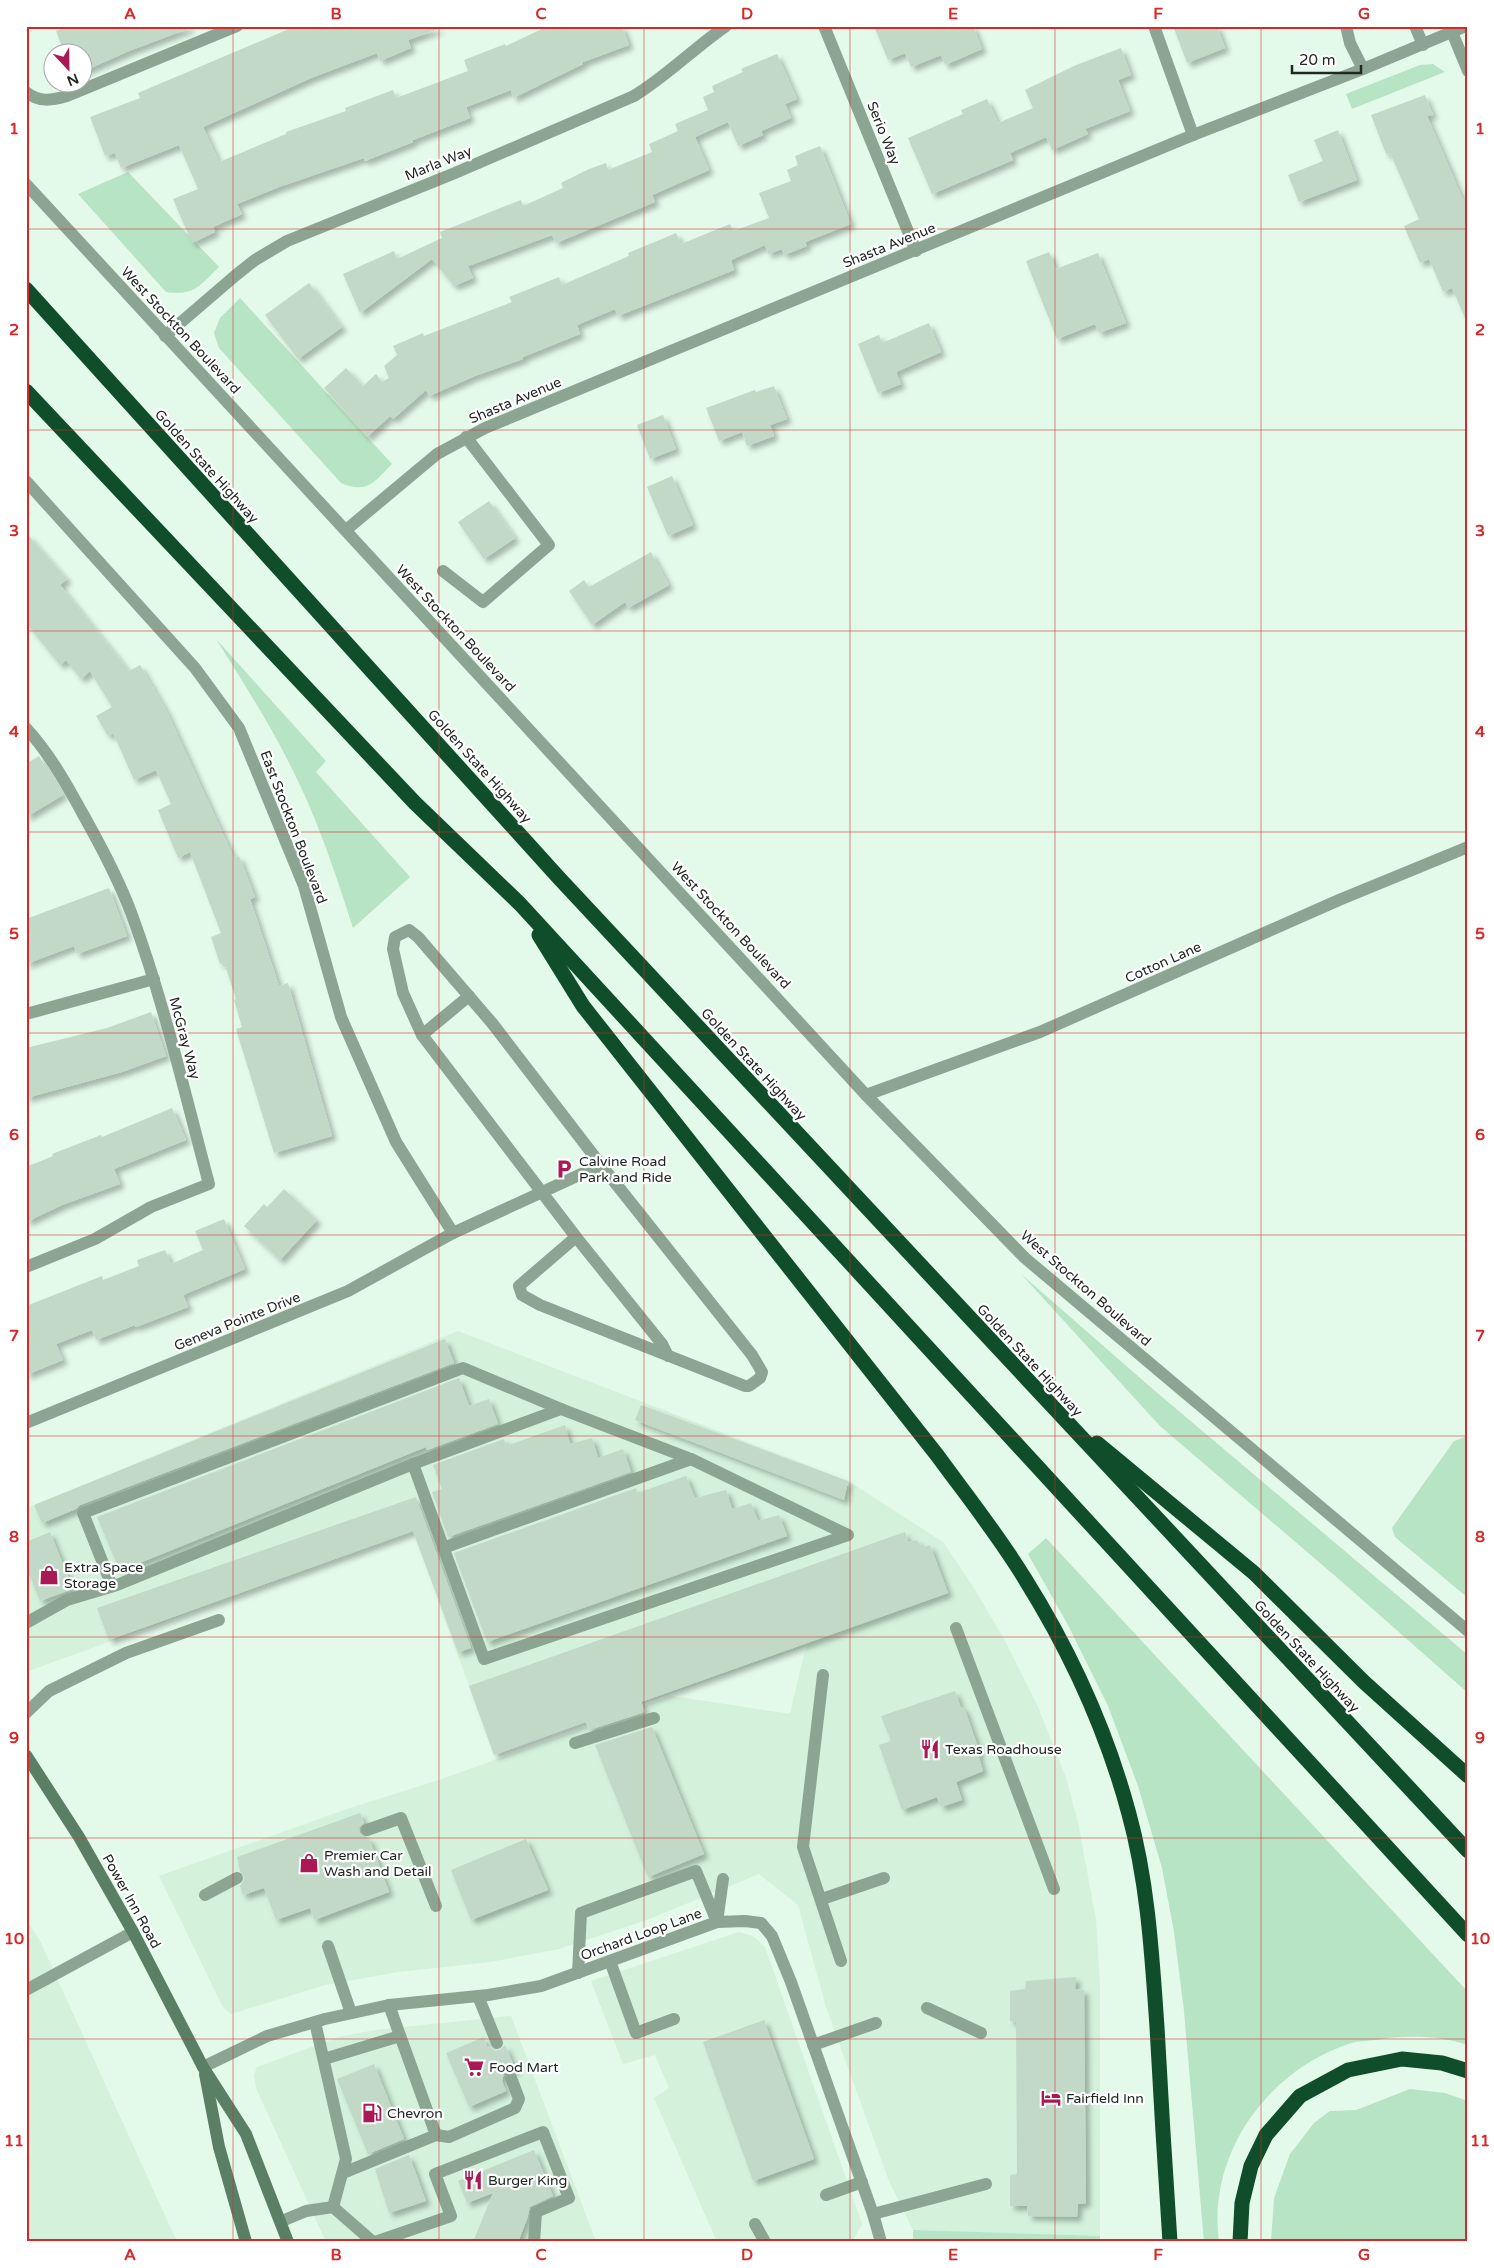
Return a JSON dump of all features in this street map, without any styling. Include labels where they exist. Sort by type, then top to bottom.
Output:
[{"type":"highway","name":"Golden State Highway","points":[[26,289],[559,878],[1468,1851]]},
{"type":"highway","points":[[26,391],[415,803],[520,904],[1468,1935]]},
{"type":"highway","points":[[520,904],[583,1006],[920,1433],[990,1526],[1025,1579],[1058,1636],[1108,1748],[1129,1814],[1139,1858],[1154,1976],[1170,2242]]},
{"type":"highway","points":[[1047,1402],[1254,1573],[1364,1682],[1468,1776]]},
{"type":"highway","points":[[1240,2242],[1242,2203],[1252,2166],[1266,2135],[1300,2096],[1348,2070],[1402,2059],[1442,2063],[1468,2071]]},
{"type":"main road","name":"Power Inn Road","points":[[26,1755],[79,1837],[133,1932],[203,2067],[246,2134],[282,2221],[288,2242]]},
{"type":"main road","name":"Power Inn Road","points":[[203,2067],[219,2146],[246,2242]]},
{"type":"street","points":[[26,92],[32,97],[49,101],[67,96],[237,26]]},
{"type":"street","name":"Marla Way","points":[[166,336],[255,260],[287,241],[455,173],[634,96],[658,82],[702,42],[726,26]]},
{"type":"street","name":"Serio Way","points":[[824,26],[916,251]]},
{"type":"street","points":[[1154,26],[1193,135]]},
{"type":"street","points":[[1346,26],[1350,43],[1363,69]]},
{"type":"street","points":[[1415,26],[1423,45]]},
{"type":"street","name":"Shasta Avenue","points":[[346,530],[437,454],[466,437],[1193,135],[1363,69],[1466,26]]},
{"type":"street","points":[[1452,32],[1468,71]]},
{"type":"street","name":"West Stockton Boulevard","points":[[26,184],[866,1094],[1025,1258],[1468,1631]]},
{"type":"street","points":[[442,571],[483,602],[549,545],[466,437]]},
{"type":"street","name":"East Stockton Boulevard","points":[[26,482],[195,668],[239,728],[304,886],[341,1017],[396,1142],[453,1233]]},
{"type":"street","name":"McGray Way","points":[[26,728],[52,761],[103,851],[132,914],[154,979],[209,1184],[151,1207],[95,1239],[26,1267]]},
{"type":"street","name":"Cotton Lane","points":[[866,1094],[1040,1032],[1339,900],[1468,847]]},
{"type":"street","points":[[576,1237],[520,1286],[522,1295],[540,1305],[668,1356],[745,1386],[749,1386],[760,1378],[762,1372],[752,1355],[469,996],[418,937],[409,930],[395,937],[393,949],[403,992],[422,1035],[576,1237],[662,1344],[668,1356]]},
{"type":"street","points":[[26,1014],[154,979]]},
{"type":"street","points":[[422,1035],[469,996]]},
{"type":"street","name":"Geneva Pointe Drive","points":[[26,1424],[348,1291],[453,1233],[601,1165]]},
{"type":"street","points":[[112,1586],[83,1514],[463,1368],[561,1409],[691,1459],[848,1535],[484,1659],[413,1464]]},
{"type":"street","points":[[26,1622],[67,1600],[112,1586],[413,1464],[561,1409]]},
{"type":"street","points":[[443,1548],[691,1459]]},
{"type":"street","points":[[26,1712],[49,1691],[126,1653],[219,1620]]},
{"type":"street","points":[[956,1628],[1054,1889]]},
{"type":"street","points":[[823,1675],[802,1847],[822,1899],[842,1961]]},
{"type":"street","points":[[575,1743],[654,1718]]},
{"type":"street","points":[[367,1830],[400,1818],[436,1906]]},
{"type":"street","points":[[578,1973],[581,1913],[631,1894],[696,1871],[717,1922]]},
{"type":"street","points":[[205,1895],[237,1878]]},
{"type":"street","points":[[822,1899],[884,1878]]},
{"type":"street","points":[[717,1922],[723,1879]]},
{"type":"street","name":"Orchard Loop Lane","points":[[203,2067],[267,2036],[315,2022],[389,2005],[478,1996],[541,1986],[717,1922],[745,1921],[760,1923],[772,1936],[862,2182],[880,2242]]},
{"type":"street","points":[[26,1990],[133,1932]]},
{"type":"street","points":[[328,1946],[352,2013]]},
{"type":"street","points":[[610,1961],[636,2033],[674,2019]]},
{"type":"street","points":[[478,1996],[497,2043]]},
{"type":"street","points":[[389,2005],[436,2135]]},
{"type":"street","points":[[927,2008],[981,2033]]},
{"type":"street","points":[[315,2022],[346,2159],[333,2207]]},
{"type":"street","points":[[813,2045],[876,2023]]},
{"type":"street","points":[[324,2059],[400,2036]]},
{"type":"street","points":[[342,2173],[436,2135],[449,2137],[515,2108],[519,2099],[512,2078]]},
{"type":"street","points":[[282,2221],[306,2210],[333,2207],[374,2242],[451,2216],[435,2174],[543,2132],[569,2198],[536,2212],[534,2242]]},
{"type":"street","points":[[826,2195],[862,2182]]},
{"type":"street","points":[[873,2214],[986,2184]]},
{"type":"street","points":[[755,2224],[765,2242]]},
{"type":"shaded area","points":[[1433,64],[1445,72],[1352,109],[1346,94],[1420,65]]},
{"type":"shaded area","points":[[128,172],[219,267],[196,288],[184,292],[166,292],[78,194]]},
{"type":"shaded area","points":[[240,298],[392,464],[375,481],[364,487],[341,483],[219,348],[214,333],[220,318]]},
{"type":"shaded area","points":[[216,639],[326,761],[316,772],[410,877],[353,928],[335,872],[298,781],[270,727]]},
{"type":"shaded area","points":[[1021,1274],[1155,1391],[1468,1655],[1468,1693],[1160,1426]]},
{"type":"shaded area","points":[[458,1331],[848,1481],[943,1542],[972,1585],[1003,1637],[1038,1707],[1066,1778],[1078,1822],[1096,1920],[1100,1983],[1100,2236],[913,2230],[889,2181],[826,2007],[798,1905],[759,1874],[644,1921],[559,1949],[490,1962],[398,1972],[325,1985],[231,2014],[223,2007],[159,1876],[347,1809],[442,1779],[672,1696],[790,1714],[807,1646],[494,1755],[413,1531],[26,1672],[26,1510],[34,1505]]},
{"type":"shaded area","points":[[1468,1436],[1468,1598],[1395,1537],[1392,1528],[1454,1441]]},
{"type":"shaded area","points":[[1046,1538],[1468,1992],[1468,2045],[1445,2039],[1421,2037],[1398,2037],[1351,2043],[1321,2056],[1294,2073],[1270,2094],[1249,2119],[1234,2147],[1223,2177],[1218,2209],[1219,2242],[1204,2242],[1184,2011],[1174,1932],[1162,1868],[1138,1786],[1108,1706],[1068,1625],[1028,1554]]},
{"type":"shaded area","points":[[26,1919],[41,1943],[177,2242],[26,2242]]},
{"type":"shaded area","points":[[739,1932],[753,1936],[765,1947],[862,2224],[852,2242],[717,2242],[654,2098],[669,2088],[655,2055],[623,2064],[591,1981]]},
{"type":"shaded area","points":[[511,2016],[596,2242],[326,2242],[256,2088],[254,2075],[257,2067],[339,2037],[375,2030]]},
{"type":"shaded area","points":[[1410,2089],[1445,2093],[1468,2101],[1468,2242],[1271,2242],[1274,2198],[1290,2154],[1314,2123],[1330,2111],[1356,2110]]},
{"type":"shaded area","points":[[913,2230],[1100,2236],[1100,2242],[913,2242]]},
{"type":"building","points":[[68,26],[190,26],[190,28],[92,68],[92,42],[60,42],[56,31]]},
{"type":"building","points":[[296,26],[441,28],[408,40],[411,48],[380,61],[377,53],[311,78],[203,127],[219,162],[286,134],[286,132],[346,111],[345,108],[393,90],[396,98],[468,71],[464,60],[505,44],[506,46],[548,26],[622,26],[629,45],[583,62],[583,64],[513,98],[511,90],[466,107],[470,118],[413,140],[413,142],[365,161],[364,158],[279,187],[237,204],[242,214],[213,227],[215,232],[192,243],[173,199],[198,189],[179,145],[121,168],[115,153],[105,156],[90,117],[140,98],[138,93]]},
{"type":"building","points":[[874,26],[973,26],[982,49],[945,65],[941,55],[911,67],[905,53],[888,60]]},
{"type":"building","points":[[1173,26],[1217,26],[1225,48],[1187,63]]},
{"type":"building","points":[[1121,48],[1131,75],[1118,80],[1130,111],[1085,129],[1088,134],[1052,150],[1046,137],[1010,153],[1013,160],[932,194],[908,138],[963,114],[961,110],[987,99],[998,123],[1033,108],[1025,90],[1076,65]]},
{"type":"building","points":[[777,54],[797,99],[785,104],[791,118],[761,131],[763,135],[738,146],[728,122],[695,137],[709,170],[652,195],[655,202],[556,243],[552,235],[468,266],[473,278],[454,286],[432,259],[360,313],[343,274],[394,251],[397,259],[442,238],[440,232],[521,200],[523,206],[563,188],[561,183],[589,169],[606,163],[608,170],[652,152],[649,144],[678,131],[675,124],[708,110],[703,97],[714,92],[712,86],[743,72],[741,69]]},
{"type":"building","points":[[1425,95],[1433,115],[1427,116],[1463,200],[1468,198],[1468,325],[1452,288],[1443,292],[1429,259],[1420,263],[1404,226],[1419,219],[1390,153],[1386,154],[1371,115]]},
{"type":"building","points":[[1338,130],[1357,180],[1299,202],[1288,175],[1323,161],[1314,140]]},
{"type":"building","points":[[820,146],[851,224],[805,242],[807,246],[784,255],[782,249],[768,254],[765,245],[731,260],[734,270],[618,316],[615,309],[577,325],[580,334],[523,357],[523,359],[475,376],[429,396],[426,390],[393,419],[390,416],[367,437],[324,388],[346,368],[363,386],[376,374],[382,382],[389,378],[384,366],[397,355],[393,346],[423,333],[424,336],[512,302],[509,297],[559,277],[562,285],[629,256],[628,253],[676,233],[681,244],[730,224],[733,231],[769,218],[759,193],[791,181],[787,170],[798,165],[795,156]]},
{"type":"building","points":[[1049,252],[1056,269],[1098,253],[1126,323],[1099,333],[1095,324],[1057,339],[1026,261]]},
{"type":"building","points":[[309,283],[342,327],[298,359],[265,315]]},
{"type":"building","points":[[929,323],[941,352],[896,372],[901,384],[878,393],[858,344],[879,335],[882,343]]},
{"type":"building","points":[[774,386],[787,419],[770,425],[774,436],[747,446],[742,432],[719,441],[706,408],[755,390],[756,392]]},
{"type":"building","points":[[663,415],[676,449],[650,459],[637,425]]},
{"type":"building","points":[[672,476],[693,525],[668,536],[647,487]]},
{"type":"building","points":[[489,501],[515,538],[484,559],[458,522]]},
{"type":"building","points":[[26,533],[67,579],[60,585],[129,671],[140,665],[167,712],[234,858],[239,856],[255,897],[250,899],[279,986],[288,983],[332,1136],[274,1153],[236,1029],[242,1027],[234,1000],[236,999],[224,962],[220,964],[211,937],[221,933],[190,852],[178,858],[158,810],[171,804],[156,770],[134,780],[113,733],[108,736],[96,716],[112,707],[90,671],[81,679],[66,660],[60,665],[26,623]]},
{"type":"building","points":[[651,552],[669,585],[628,608],[625,602],[592,625],[569,591],[584,580],[589,587]]},
{"type":"building","points":[[39,756],[63,795],[26,817],[26,764]]},
{"type":"building","points":[[109,888],[127,936],[77,954],[74,946],[26,964],[26,919]]},
{"type":"building","points":[[151,1012],[166,1056],[122,1072],[26,1098],[26,1048],[107,1028]]},
{"type":"building","points":[[172,1108],[186,1140],[114,1169],[120,1184],[62,1205],[26,1222],[26,1167],[53,1156],[52,1154],[101,1135],[102,1137]]},
{"type":"building","points":[[284,1189],[317,1220],[280,1260],[244,1226],[264,1204],[267,1207]]},
{"type":"building","points":[[224,1219],[245,1269],[183,1295],[188,1307],[96,1340],[92,1330],[56,1344],[63,1360],[26,1375],[26,1306],[102,1276],[103,1280],[139,1266],[137,1260],[165,1250],[171,1264],[203,1250],[195,1231]]},
{"type":"building","points":[[445,1339],[454,1363],[80,1505],[76,1509],[42,1523],[34,1505]]},
{"type":"building","points":[[459,1378],[469,1406],[489,1399],[498,1424],[427,1450],[426,1447],[120,1571],[97,1517]]},
{"type":"building","points":[[641,1405],[848,1481],[844,1500],[635,1420]]},
{"type":"building","points":[[565,1425],[570,1444],[592,1438],[598,1458],[623,1449],[631,1472],[448,1537],[432,1492],[442,1489],[433,1465],[504,1439],[506,1446]]},
{"type":"building","points":[[686,1476],[695,1498],[726,1490],[732,1509],[751,1503],[758,1521],[779,1515],[787,1536],[487,1642],[454,1553],[636,1488],[637,1493]]},
{"type":"building","points":[[416,1497],[471,1648],[458,1652],[413,1531],[109,1640],[97,1608]]},
{"type":"building","name":"Extra Space Storage","points":[[50,1532],[73,1589],[40,1601],[26,1567],[26,1542]]},
{"type":"building","points":[[905,1532],[908,1542],[917,1540],[922,1548],[930,1545],[948,1593],[641,1702],[645,1712],[589,1730],[586,1722],[494,1755],[469,1686]]},
{"type":"building","name":"Texas Roadhouse","points":[[955,1691],[961,1708],[964,1707],[980,1753],[978,1754],[983,1771],[956,1782],[962,1800],[941,1807],[937,1797],[902,1810],[879,1745],[891,1741],[881,1716]]},
{"type":"building","points":[[652,1727],[704,1854],[648,1877],[595,1745]]},
{"type":"building","name":"Premier Car Wash and Detail","points":[[360,1813],[364,1823],[359,1828],[360,1833],[365,1838],[369,1838],[389,1892],[314,1920],[310,1908],[276,1920],[264,1888],[243,1895],[240,1886],[245,1878],[240,1871],[237,1857]]},
{"type":"building","points":[[526,1839],[548,1890],[471,1920],[451,1870]]},
{"type":"building","name":"Fairfield Inn","points":[[1076,1977],[1075,1989],[1084,1990],[1086,2203],[1078,2204],[1077,2217],[1028,2216],[1027,2206],[1010,2206],[1010,2175],[1017,2174],[1016,2022],[1010,2021],[1010,1991],[1025,1989],[1026,1981]]},
{"type":"building","points":[[764,2020],[814,2159],[753,2181],[703,2042]]},
{"type":"building","name":"Food Mart","points":[[484,2037],[487,2047],[489,2046],[495,2051],[500,2050],[505,2045],[516,2071],[509,2070],[504,2073],[502,2081],[506,2091],[469,2107],[446,2053]]},
{"type":"building","name":"Chevron","points":[[374,2064],[404,2139],[368,2154],[337,2079]]},
{"type":"building","points":[[534,2150],[553,2196],[530,2207],[518,2242],[473,2242],[493,2193],[467,2203],[458,2181]]},
{"type":"building","points":[[409,2155],[426,2201],[389,2213],[375,2169]]},
{"type":"place","name":"Calvine Road Park and Ride","points":[[564,1169]]},
{"type":"place","name":"Extra Space Storage","points":[[49,1575]]},
{"type":"place","name":"Texas Roadhouse","points":[[930,1749]]},
{"type":"place","name":"Premier Car Wash and Detail","points":[[309,1863]]},
{"type":"place","name":"Food Mart","points":[[474,2067]]},
{"type":"place","name":"Fairfield Inn","points":[[1051,2098]]},
{"type":"place","name":"Chevron","points":[[372,2113]]},
{"type":"place","name":"Burger King","points":[[473,2180]]}]
